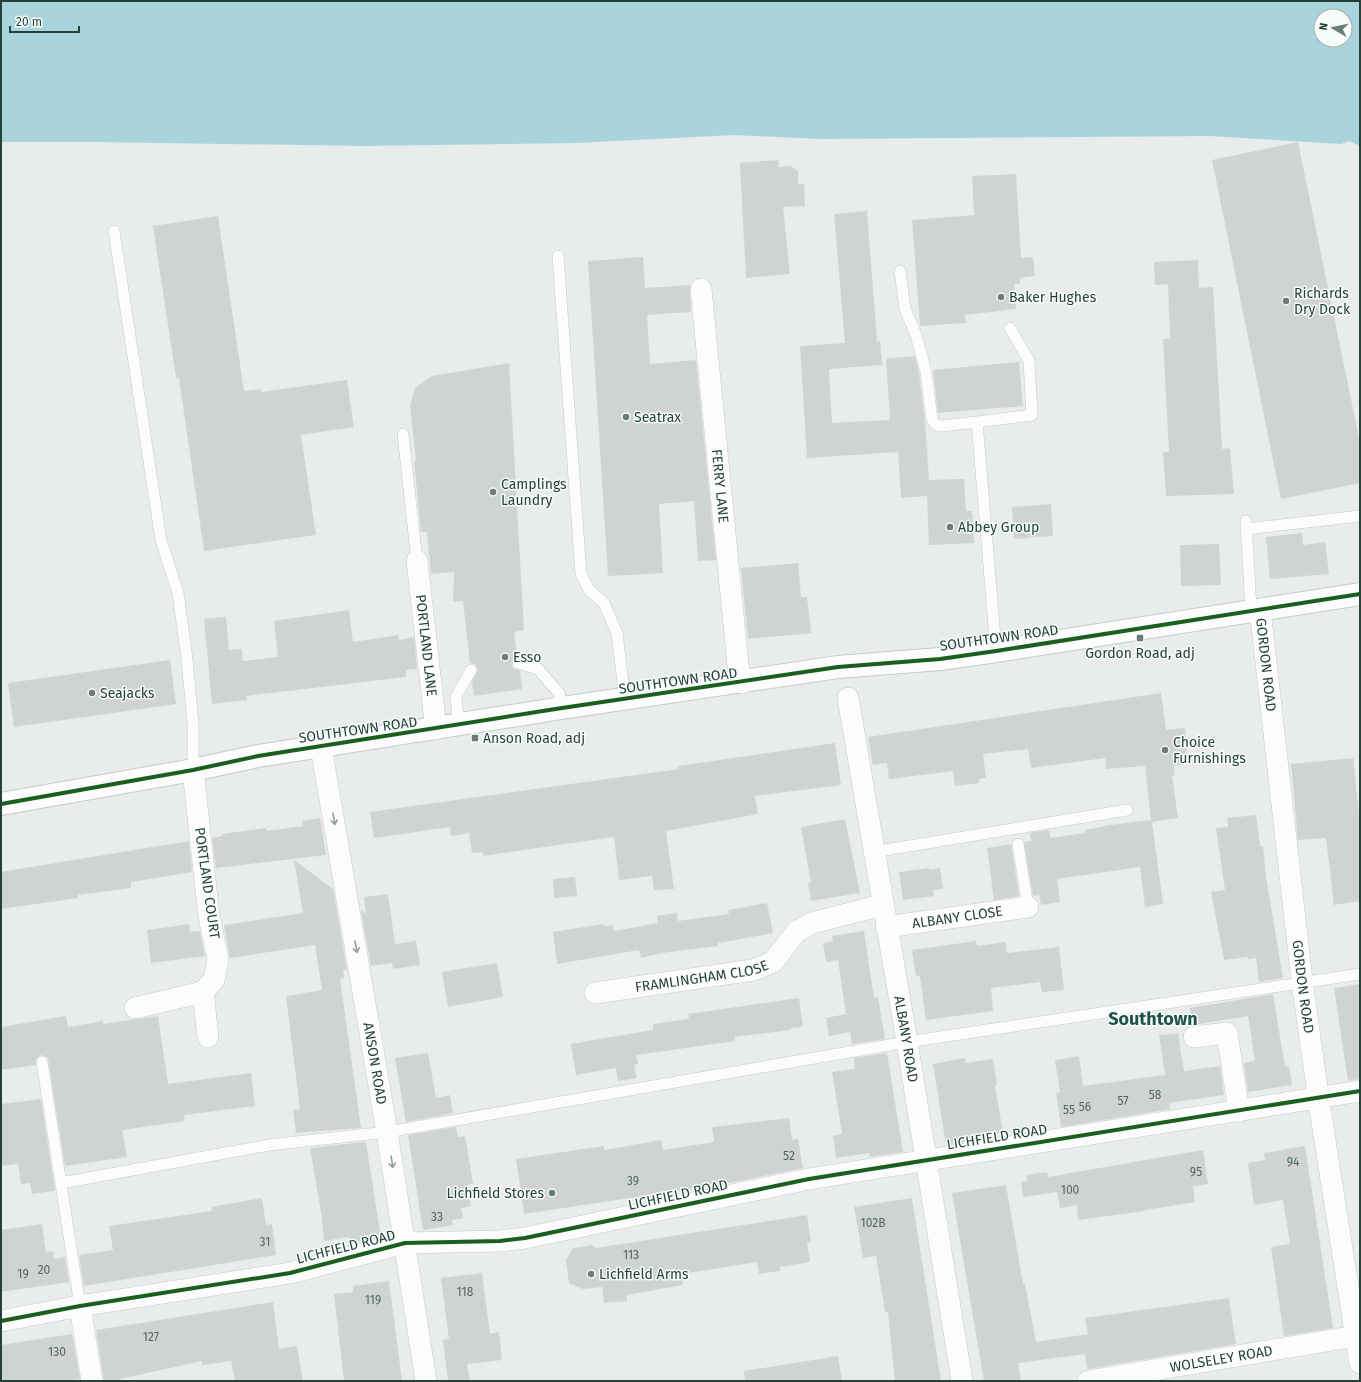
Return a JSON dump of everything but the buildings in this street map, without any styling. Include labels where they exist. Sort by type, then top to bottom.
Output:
[{"type":"street","name":"FERRY LANE","points":[[701,289],[738,665],[742,682]]},
{"type":"street","name":"PORTLAND LANE","points":[[417,561],[436,729]]},
{"type":"street","name":"SOUTHTOWN ROAD","points":[[1,804],[193,770],[258,756],[459,726],[562,708],[625,700],[838,667],[940,659],[1360,594]]},
{"type":"street","name":"GORDON ROAD","points":[[1255,610],[1318,1097],[1360,1363]]},
{"type":"street","name":"ALBANY ROAD","points":[[848,698],[882,905],[907,1042],[962,1381]]},
{"type":"street","name":"ANSON ROAD","points":[[321,747],[387,1132],[426,1381]]},
{"type":"street","name":"PORTLAND COURT","points":[[193,770],[209,917],[218,959],[214,980],[203,992]]},
{"type":"street","name":"FRAMLINGHAM CLOSE","points":[[595,993],[753,970],[773,962],[796,932],[812,922],[882,905]]},
{"type":"street","name":"ALBANY CLOSE","points":[[886,927],[1028,907]]},
{"type":"street","points":[[135,1008],[203,992],[208,1037]]},
{"type":"street","points":[[1194,1037],[1227,1033],[1239,1111]]},
{"type":"street","name":"LICHFIELD ROAD","points":[[1,1321],[80,1306],[290,1273],[405,1244],[500,1241],[525,1238],[809,1179],[1360,1091]]},
{"type":"street","points":[[80,1306],[92,1381]]},
{"type":"street","name":"WOLSELEY ROAD","points":[[1088,1381],[1356,1336]]},
{"type":"lane","points":[[114,231],[161,540],[178,593],[189,673],[193,724],[193,770]]},
{"type":"lane","points":[[558,256],[581,574],[589,590],[604,603],[617,633],[625,700]]},
{"type":"lane","points":[[900,271],[905,309],[916,335],[926,372],[932,419],[935,424],[941,426],[1032,415],[1029,361],[1010,328]]},
{"type":"lane","points":[[977,422],[996,651]]},
{"type":"lane","points":[[402,434],[417,561]]},
{"type":"lane","points":[[1255,610],[1246,525],[1360,516]]},
{"type":"lane","points":[[518,663],[538,669],[559,693],[562,708]]},
{"type":"lane","points":[[459,726],[456,698],[471,670]]},
{"type":"lane","points":[[874,852],[1127,810]]},
{"type":"lane","points":[[1018,844],[1028,907]]},
{"type":"lane","points":[[61,1183],[269,1145],[387,1132],[907,1042],[1302,981],[1360,974]]},
{"type":"lane","points":[[42,1062],[80,1306]]},
{"type":"water","points":[[1,1],[1360,1],[1360,146],[1349,141],[1341,144],[1209,136],[821,139],[734,135],[576,143],[364,146],[1,142]]},
{"type":"cycle path","points":[[1,804],[193,770],[258,756],[562,708],[838,667],[940,659],[1360,594]]},
{"type":"cycle path","points":[[1,1321],[80,1306],[290,1273],[405,1243],[500,1241],[525,1238],[809,1179],[1360,1091]]},
{"type":"place","name":"Baker Hughes","points":[[1001,297]]},
{"type":"place","name":"Richards Dry Dock","points":[[1286,301]]},
{"type":"place","name":"Seatrax","points":[[626,417]]},
{"type":"place","name":"Camplings Laundry","points":[[493,492]]},
{"type":"place","name":"Abbey Group","points":[[950,527]]},
{"type":"place","name":"Gordon Road, adj","points":[[1140,638]]},
{"type":"place","name":"Esso","points":[[505,657]]},
{"type":"place","name":"Seajacks","points":[[92,693]]},
{"type":"place","name":"Anson Road, adj","points":[[475,738]]},
{"type":"place","name":"Choice Furnishings","points":[[1165,750]]},
{"type":"place","name":"Lichfield Stores","points":[[552,1193]]},
{"type":"place","name":"Lichfield Arms","points":[[591,1274]]},
{"type":"district","name":"Southtown","points":[[1153,1019]]}]
